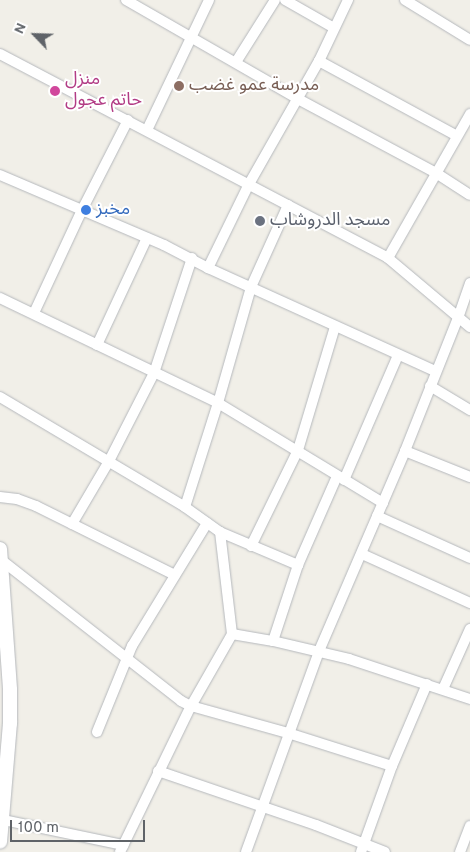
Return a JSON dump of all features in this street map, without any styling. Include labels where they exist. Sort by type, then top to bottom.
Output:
[{"type":"street","points":[[126,0],[298,98],[436,173],[470,194]]},
{"type":"street","points":[[147,130],[209,0]]},
{"type":"street","points":[[236,62],[275,0]]},
{"type":"street","points":[[285,0],[334,28]]},
{"type":"street","points":[[208,268],[249,184],[318,61],[348,0]]},
{"type":"street","points":[[405,0],[470,40]]},
{"type":"street","points":[[0,54],[388,258],[470,327]]},
{"type":"street","points":[[318,61],[457,136]]},
{"type":"street","points":[[388,258],[470,114]]},
{"type":"street","points":[[34,313],[82,210],[128,120]]},
{"type":"street","points":[[0,175],[192,258],[208,268],[435,372]]},
{"type":"street","points":[[185,507],[218,403],[251,287],[288,205]]},
{"type":"street","points":[[97,345],[146,238]]},
{"type":"street","points":[[72,524],[108,463],[154,373],[192,258]]},
{"type":"street","points":[[246,852],[319,651],[405,451],[470,283]]},
{"type":"street","points":[[0,298],[218,403],[383,503]]},
{"type":"street","points":[[251,546],[298,450],[335,327]]},
{"type":"street","points":[[273,640],[298,565],[398,355]]},
{"type":"street","points":[[430,386],[470,410]]},
{"type":"street","points":[[0,397],[108,463],[185,507],[220,532],[298,565]]},
{"type":"street","points":[[405,451],[470,477]]},
{"type":"street","points":[[0,497],[17,499],[36,506],[175,575]]},
{"type":"street","points":[[377,516],[470,558]]},
{"type":"street","points":[[97,732],[127,658],[207,523]]},
{"type":"street","points":[[3,820],[121,848],[191,706],[232,634],[220,532]]},
{"type":"street","points":[[0,549],[2,604],[9,645],[10,698],[0,842]]},
{"type":"street","points":[[362,554],[470,604]]},
{"type":"street","points":[[0,559],[169,693],[191,706],[288,733],[392,766]]},
{"type":"street","points":[[443,689],[470,629]]},
{"type":"street","points":[[232,634],[273,640],[319,651],[470,699]]},
{"type":"street","points":[[362,848],[392,766],[427,684]]},
{"type":"street","points":[[158,771],[263,809],[316,825],[362,848],[385,852]]},
{"type":"street","points":[[460,852],[470,826]]},
{"type":"place","name":"مدرسة عمو غضب","points":[[179,86]]},
{"type":"place","name":"منزل حاتم عجول","points":[[55,91]]},
{"type":"place","name":"مخبز","points":[[86,210]]},
{"type":"place","name":"مسجد الدروشاب","points":[[260,221]]}]
